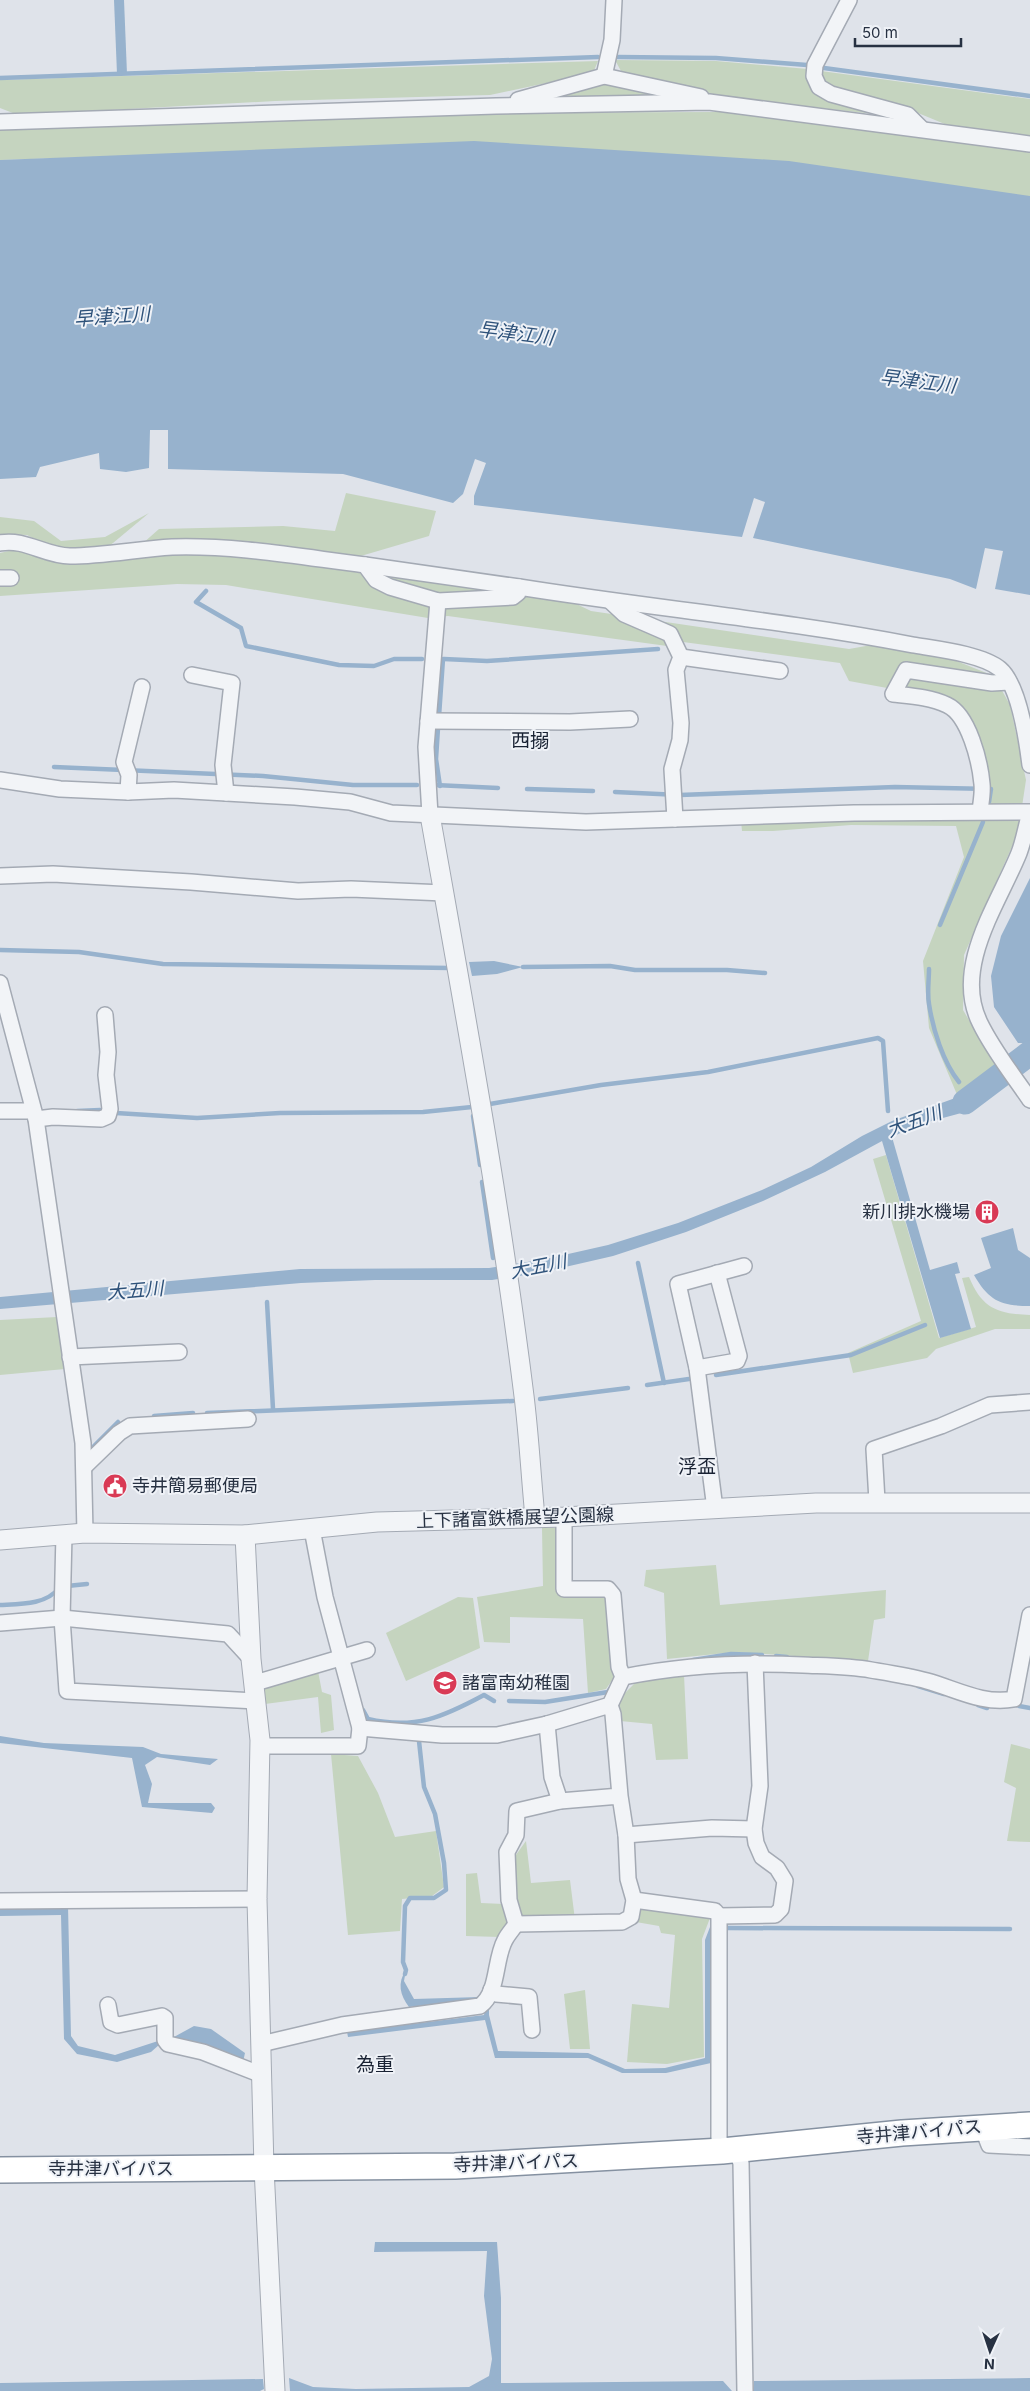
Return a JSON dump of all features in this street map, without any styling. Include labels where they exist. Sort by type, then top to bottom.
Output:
[{"type":"highway","name":"寺井津バイパス","points":[[0,2170],[455,2166],[729,2151],[982,2127],[1030,2125]]},
{"type":"street","points":[[604,76],[612,40],[614,0]]},
{"type":"street","points":[[849,0],[816,64],[814,76],[820,87],[831,94],[908,115],[921,128]]},
{"type":"street","points":[[496,106],[604,76],[698,95],[709,102]]},
{"type":"street","points":[[1,121],[496,106],[709,102],[921,128],[1030,144]]},
{"type":"street","points":[[0,543],[26,544],[50,554],[69,556],[173,547],[251,550],[867,636],[925,647],[993,663],[1002,671],[1017,701],[1028,746],[1030,765]]},
{"type":"street","points":[[365,565],[376,580],[390,587],[438,601],[513,597],[518,593],[519,587]]},
{"type":"street","points":[[438,601],[428,721],[426,777],[430,815],[462,993],[505,1263],[524,1398],[535,1517]]},
{"type":"street","points":[[610,601],[624,614],[670,634],[681,657],[676,670],[681,723],[680,740],[672,769],[675,819]]},
{"type":"street","points":[[681,657],[780,671]]},
{"type":"street","points":[[980,811],[982,789],[979,762],[966,725],[958,713],[948,705],[927,698],[893,694],[906,670],[992,683],[1009,682]]},
{"type":"street","points":[[192,675],[232,683],[225,782]]},
{"type":"street","points":[[128,792],[128,772],[124,762],[142,687]]},
{"type":"street","points":[[428,721],[570,722],[630,719]]},
{"type":"street","points":[[0,780],[60,789],[128,792],[174,790],[225,782],[350,802],[391,812],[586,822],[854,813],[1030,812],[1019,852],[983,929],[973,972],[974,1000],[980,1022],[1030,1100]]},
{"type":"street","points":[[0,876],[53,874],[191,882],[298,891],[351,889],[444,893]]},
{"type":"street","points":[[0,983],[35,1115],[85,1466],[85,1533]]},
{"type":"street","points":[[0,1111],[53,1117],[101,1119],[108,1116],[110,1109],[106,1075],[108,1052],[105,1015]]},
{"type":"street","points":[[715,1509],[696,1368],[678,1284],[744,1266]]},
{"type":"street","points":[[696,1368],[737,1361],[739,1356],[717,1273]]},
{"type":"street","points":[[70,1357],[180,1352]]},
{"type":"street","points":[[877,1501],[874,1449],[941,1426],[990,1406],[1030,1402]]},
{"type":"street","points":[[85,1466],[119,1433],[130,1426],[248,1419]]},
{"type":"street","name":"上下諸富鉄橋展望公園線","points":[[0,1540],[85,1533],[245,1536],[377,1522],[564,1517],[877,1501],[1030,1503]]},
{"type":"street","points":[[516,1924],[622,1922],[631,1917],[634,1900],[628,1879],[626,1835],[620,1796],[613,1714],[610,1704],[622,1677],[613,1595],[608,1589],[564,1589],[564,1517]]},
{"type":"street","points":[[260,1746],[358,1746],[360,1728],[325,1597],[312,1528]]},
{"type":"street","points":[[64,1534],[62,1618],[67,1691],[256,1692],[367,1650]]},
{"type":"street","points":[[245,1536],[252,1659],[260,1746],[257,1899],[264,2168],[275,2391]]},
{"type":"street","points":[[622,1677],[660,1670],[755,1663],[869,1670],[928,1681],[962,1694],[1001,1702],[1014,1699],[1030,1615]]},
{"type":"street","points":[[0,1623],[62,1618],[228,1634],[252,1659]]},
{"type":"street","points":[[719,1916],[775,1915],[781,1909],[786,1881],[777,1868],[762,1857],[756,1843],[754,1829],[760,1786],[755,1663]]},
{"type":"street","points":[[360,1728],[442,1735],[497,1735],[547,1724],[610,1704]]},
{"type":"street","points":[[547,1724],[552,1777],[560,1801]]},
{"type":"street","points":[[516,1924],[509,1900],[506,1852],[516,1835],[517,1811],[560,1801],[620,1796]]},
{"type":"street","points":[[626,1835],[712,1828],[754,1829]]},
{"type":"street","points":[[0,1901],[257,1899]]},
{"type":"street","points":[[634,1900],[715,1911],[719,1916],[718,2138],[741,2163],[745,2391]]},
{"type":"street","points":[[486,1999],[504,1941],[516,1924]]},
{"type":"street","points":[[261,2044],[342,2025],[486,1999],[496,1994],[529,1997],[532,2030]]},
{"type":"street","points":[[108,2005],[112,2022],[118,2025],[162,2016],[165,2018],[165,2040],[168,2044],[203,2052],[262,2075]]},
{"type":"street","points":[[982,2127],[989,2145],[1030,2147]]},
{"type":"green space","points":[[615,60],[716,61],[808,69],[810,86],[892,116],[714,96],[621,71]]},
{"type":"green space","points":[[598,61],[593,73],[490,95],[275,101],[18,115],[0,108],[0,80]]},
{"type":"green space","points":[[821,71],[1030,99],[1030,137],[952,127],[918,113],[837,91],[824,82]]},
{"type":"green space","points":[[602,84],[681,97],[531,99]]},
{"type":"green space","points":[[722,112],[1030,152],[1030,213],[185,154],[0,160],[0,130],[462,113]]},
{"type":"green space","points":[[346,493],[436,511],[429,536],[354,558],[142,544],[159,529],[283,526],[335,531]]},
{"type":"green space","points":[[149,513],[107,548],[61,552],[27,535],[0,534],[0,517],[34,521],[61,541],[105,537]]},
{"type":"green space","points":[[17,549],[67,564],[177,554],[248,557],[564,598],[591,611],[849,649],[877,644],[954,660],[994,676],[1010,705],[1026,780],[1018,833],[964,955],[963,1010],[995,1064],[987,1074],[958,1097],[929,1028],[923,961],[964,857],[956,826],[851,825],[773,831],[742,831],[741,821],[980,816],[984,755],[947,699],[849,681],[840,663],[683,642],[667,646],[448,616],[428,618],[226,585],[177,584],[0,596],[0,553]]},
{"type":"green space","points":[[886,1155],[939,1338],[976,1327],[962,1278],[969,1277],[979,1296],[992,1307],[1008,1313],[1030,1315],[1030,1329],[995,1329],[936,1349],[927,1358],[853,1373],[848,1353],[921,1321],[873,1159]]},
{"type":"green space","points":[[57,1317],[65,1369],[0,1375],[0,1320]]},
{"type":"green space","points":[[542,1528],[559,1528],[560,1594],[608,1593],[615,1676],[606,1689],[588,1693],[583,1619],[510,1617],[510,1643],[484,1642],[477,1597],[543,1586]]},
{"type":"green space","points":[[716,1565],[720,1605],[886,1590],[885,1618],[874,1620],[868,1661],[735,1652],[667,1659],[664,1593],[644,1586],[646,1570]]},
{"type":"green space","points":[[458,1597],[473,1598],[480,1648],[406,1681],[386,1633]]},
{"type":"green space","points":[[318,1671],[322,1692],[331,1695],[334,1730],[321,1733],[318,1697],[265,1704],[265,1687]]},
{"type":"green space","points":[[684,1675],[688,1759],[656,1760],[652,1724],[620,1721],[619,1699],[637,1681]]},
{"type":"green space","points":[[1011,1744],[1030,1749],[1030,1842],[1007,1841],[1016,1788],[1004,1782]]},
{"type":"green space","points":[[331,1754],[358,1756],[378,1793],[395,1837],[436,1831],[444,1887],[432,1896],[402,1899],[400,1931],[348,1935]]},
{"type":"green space","points":[[526,1841],[531,1883],[570,1880],[575,1920],[518,1915],[513,1859]]},
{"type":"green space","points":[[477,1873],[481,1903],[504,1904],[508,1925],[500,1937],[466,1936],[466,1874]]},
{"type":"green space","points":[[638,1907],[710,1918],[702,1939],[704,2057],[667,2064],[627,2062],[632,2004],[669,2008],[675,1935],[661,1933],[659,1926],[636,1922]]},
{"type":"green space","points":[[585,1990],[590,2049],[570,2049],[564,1994]]},
{"type":"water","points":[[114,0],[124,0],[127,74],[117,74]]},
{"type":"water","name":"早津江川","points":[[474,141],[789,161],[1030,196],[1030,595],[995,589],[1003,551],[985,548],[976,589],[950,579],[753,538],[765,502],[754,498],[742,537],[474,505],[474,496],[486,463],[475,459],[463,494],[453,503],[343,474],[168,469],[168,430],[150,430],[149,468],[126,472],[100,469],[99,453],[40,467],[36,477],[0,479],[0,160]]},
{"type":"water","points":[[1030,878],[1030,1065],[1020,1051],[1028,1043],[1018,1043],[994,1007],[991,976],[1001,936]]},
{"type":"water","points":[[494,961],[523,967],[497,974],[472,976],[469,962]]},
{"type":"water","points":[[987,1074],[996,1089],[965,1112],[917,1125],[892,1137],[930,1270],[957,1262],[960,1273],[955,1274],[971,1329],[940,1338],[882,1141],[825,1172],[763,1201],[686,1232],[613,1256],[539,1273],[492,1280],[375,1280],[301,1283],[0,1309],[0,1297],[300,1269],[489,1268],[546,1259],[608,1245],[678,1223],[762,1190],[811,1167],[862,1136],[892,1121],[958,1097]]},
{"type":"water","points":[[1013,1228],[1018,1250],[1030,1258],[1030,1306],[1011,1305],[997,1300],[985,1291],[974,1275],[991,1268],[981,1238]]},
{"type":"water","points":[[0,1736],[44,1743],[143,1747],[161,1754],[218,1759],[210,1765],[157,1757],[145,1765],[152,1784],[148,1803],[211,1803],[215,1808],[212,1813],[142,1807],[132,1758],[0,1743]]},
{"type":"water","points":[[68,1906],[71,2036],[78,2046],[115,2055],[158,2041],[160,2044],[151,2052],[117,2062],[77,2054],[64,2039],[61,1915],[0,1916],[0,1909]]},
{"type":"water","points":[[710,1927],[715,1930],[710,1938],[711,2063],[666,2073],[622,2073],[588,2058],[495,2058],[485,2020],[348,2037],[347,2032],[484,2015],[485,2009],[489,2006],[489,2015],[498,2051],[588,2053],[625,2069],[665,2068],[705,2058],[705,1940]]},
{"type":"water","points":[[406,1970],[404,1981],[414,1999],[480,1997],[476,2000],[409,2007],[403,1998],[401,1989],[401,1980]]},
{"type":"water","points":[[194,2026],[211,2029],[245,2053],[243,2062],[175,2040],[174,2037]]},
{"type":"water","points":[[375,2242],[497,2242],[501,2298],[501,2383],[723,2381],[732,2391],[290,2391],[289,2378],[313,2387],[356,2389],[469,2387],[489,2376],[492,2359],[484,2296],[487,2251],[374,2252]]},
{"type":"water","points":[[1030,2378],[1030,2391],[754,2391],[754,2381]]},
{"type":"water","points":[[263,2379],[264,2389],[260,2391],[0,2391],[0,2383]]},
{"type":"waterway","points":[[0,78],[598,57]]},
{"type":"waterway","points":[[617,57],[716,58],[807,65]]},
{"type":"waterway","points":[[824,68],[1030,96]]},
{"type":"waterway","points":[[206,591],[196,602],[241,628],[246,646],[339,665],[374,666],[394,659],[422,659]]},
{"type":"waterway","points":[[444,659],[487,661],[658,649]]},
{"type":"waterway","points":[[439,716],[443,659]]},
{"type":"waterway","points":[[438,728],[436,759],[440,786]]},
{"type":"waterway","points":[[54,767],[263,776],[353,785],[417,785]]},
{"type":"waterway","points":[[435,785],[498,788]]},
{"type":"waterway","points":[[615,792],[680,795],[895,787],[991,789],[989,802]]},
{"type":"waterway","points":[[527,789],[593,791]]},
{"type":"waterway","points":[[940,925],[983,822]]},
{"type":"waterway","points":[[0,950],[79,952],[163,964],[450,968],[450,971]]},
{"type":"waterway","points":[[523,967],[610,966],[635,970],[727,970],[765,973]]},
{"type":"waterway","points":[[929,969],[928,1000],[933,1024],[939,1045],[948,1065],[959,1082]]},
{"type":"waterway","points":[[490,1104],[601,1085],[708,1072],[878,1038],[883,1041],[888,1111]]},
{"type":"waterway","name":"大五川","points":[[965,1102],[1030,1053]]},
{"type":"waterway","points":[[116,1113],[197,1118],[280,1113],[423,1112],[472,1107]]},
{"type":"waterway","points":[[77,1111],[100,1110]]},
{"type":"waterway","points":[[473,1116],[480,1165]]},
{"type":"waterway","points":[[482,1182],[493,1258]]},
{"type":"waterway","points":[[638,1263],[664,1383]]},
{"type":"waterway","points":[[267,1302],[273,1409]]},
{"type":"waterway","points":[[716,1375],[851,1355],[925,1325]]},
{"type":"waterway","points":[[647,1385],[689,1379]]},
{"type":"waterway","points":[[540,1399],[628,1388]]},
{"type":"waterway","points":[[207,1413],[513,1401]]},
{"type":"waterway","points":[[154,1416],[193,1413]]},
{"type":"waterway","points":[[94,1446],[118,1422]]},
{"type":"waterway","points":[[67,1586],[87,1584]]},
{"type":"waterway","points":[[0,1605],[40,1601],[54,1594],[59,1588]]},
{"type":"waterway","points":[[693,1660],[731,1654],[762,1655]]},
{"type":"waterway","points":[[776,1656],[787,1657]]},
{"type":"waterway","points":[[918,1686],[944,1694]]},
{"type":"waterway","points":[[509,1701],[545,1702],[608,1692],[610,1689]]},
{"type":"waterway","points":[[363,1710],[368,1719],[400,1723],[415,1722],[455,1710],[484,1695],[494,1701]]},
{"type":"waterway","points":[[978,1705],[987,1708]]},
{"type":"waterway","points":[[1019,1706],[1030,1708]]},
{"type":"waterway","points":[[405,1974],[406,1970],[403,1962],[405,1906],[410,1898],[434,1898],[446,1890],[444,1863],[435,1814],[424,1787],[419,1741]]},
{"type":"waterway","points":[[728,1928],[1010,1929]]},
{"type":"place","name":"新川排水機場","points":[[987,1212]]},
{"type":"place","name":"寺井簡易郵便局","points":[[115,1486]]},
{"type":"place","name":"諸富南幼稚園","points":[[445,1683]]},
{"type":"district","name":"西搦","points":[[530,740]]},
{"type":"district","name":"浮盃","points":[[697,1466]]},
{"type":"district","name":"為重","points":[[375,2064]]}]
